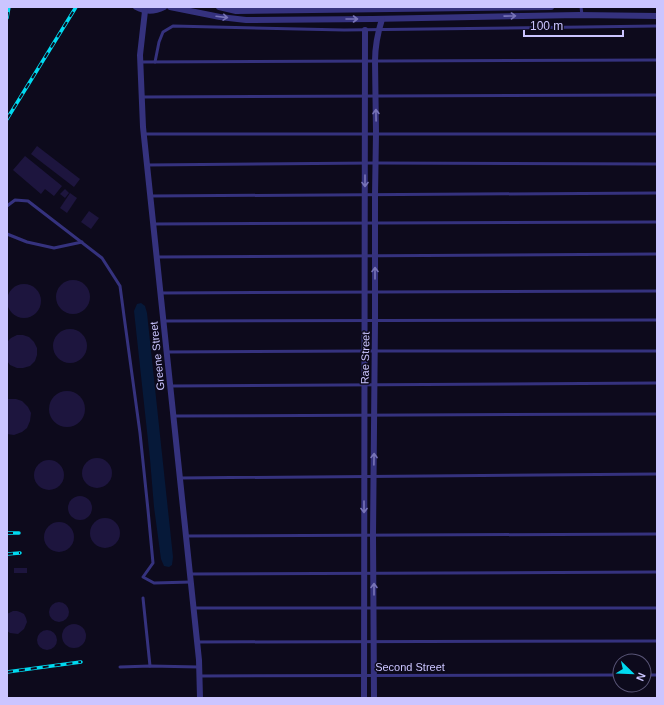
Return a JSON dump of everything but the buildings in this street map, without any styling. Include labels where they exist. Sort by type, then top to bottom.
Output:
[{"type":"street","points":[[136,7],[145,11],[159,10],[164,7]]},
{"type":"street","points":[[170,7],[220,17],[246,20],[582,15],[657,16]]},
{"type":"street","points":[[219,7],[236,11],[337,8],[385,9],[551,7]]},
{"type":"street","points":[[385,9],[402,7]]},
{"type":"street","points":[[494,7],[494,16]]},
{"type":"street","name":"Greene Street","points":[[145,11],[140,55],[144,134],[198,642],[200,698]]},
{"type":"street","name":"Rae Street","points":[[374,698],[373,535],[376,133],[375,54],[382,19]]},
{"type":"street","name":"Rae Street","points":[[364,698],[365,30]]},
{"type":"lane","points":[[582,7],[582,15]]},
{"type":"lane","points":[[155,62],[159,42],[164,32],[172,26],[344,30],[657,26]]},
{"type":"lane","points":[[141,62],[657,60]]},
{"type":"lane","points":[[142,98],[657,95]]},
{"type":"lane","points":[[144,134],[657,134]]},
{"type":"lane","points":[[147,165],[375,163],[657,164]]},
{"type":"lane","points":[[150,196],[657,193]]},
{"type":"lane","points":[[7,206],[15,200],[28,201],[102,258],[120,286],[140,433],[153,563],[143,577],[154,583],[191,582]]},
{"type":"lane","points":[[153,224],[657,222]]},
{"type":"lane","points":[[7,234],[27,242],[54,248],[82,242]]},
{"type":"lane","points":[[156,257],[657,254]]},
{"type":"lane","points":[[160,293],[657,291]]},
{"type":"lane","points":[[163,321],[657,320]]},
{"type":"lane","points":[[166,352],[657,351]]},
{"type":"lane","points":[[170,386],[657,383]]},
{"type":"lane","points":[[173,416],[657,414]]},
{"type":"lane","points":[[180,478],[657,474]]},
{"type":"lane","points":[[186,536],[657,534]]},
{"type":"lane","points":[[190,574],[657,572]]},
{"type":"lane","points":[[143,598],[150,666]]},
{"type":"lane","points":[[194,608],[657,608]]},
{"type":"lane","points":[[198,642],[657,641]]},
{"type":"lane","points":[[120,667],[199,667]]},
{"type":"lane","name":"Second Street","points":[[200,676],[612,675]]},
{"type":"water","points":[[141,303],[145,306],[147,313],[173,557],[172,565],[169,567],[164,566],[161,559],[154,507],[134,311],[137,304]]},
{"type":"railway","points":[[7,18],[9,7]]},
{"type":"railway","points":[[7,119],[76,7]]},
{"type":"railway","points":[[7,533],[19,533]]},
{"type":"railway","points":[[7,554],[20,553]]},
{"type":"railway","points":[[7,672],[81,662]]}]
